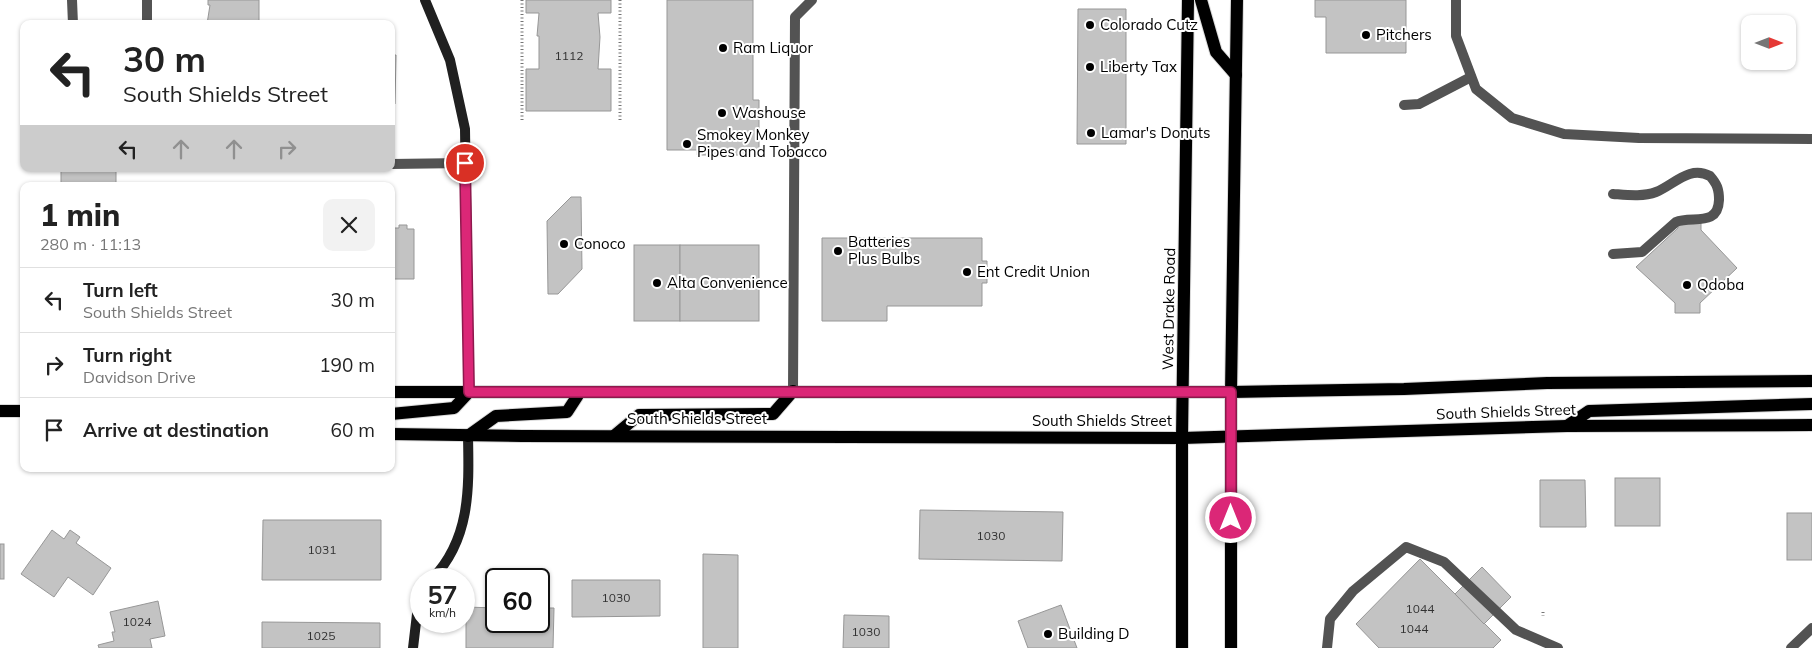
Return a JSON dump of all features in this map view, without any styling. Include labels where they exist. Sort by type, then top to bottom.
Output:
[{"type":"main road","name":"West Drake Road","points":[[1182,648],[1182,438],[1188,0]]},
{"type":"main road","points":[[1201,0],[1216,52],[1236,75]]},
{"type":"main road","points":[[1231,648],[1231,392],[1237,0]]},
{"type":"main road","name":"South Shields Street","points":[[395,392],[1231,392],[1404,389],[1547,383],[1812,380]]},
{"type":"main road","points":[[616,435],[639,415],[773,414],[793,391]]},
{"type":"main road","points":[[395,414],[454,408],[469,392]]},
{"type":"main road","points":[[468,436],[496,416],[568,412],[580,392]]},
{"type":"main road","points":[[1568,426],[1589,411],[1812,404]]},
{"type":"main road","points":[[0,411],[20,411]]},
{"type":"main road","name":"South Shields Street","points":[[395,434],[468,436],[1182,438],[1568,426],[1812,425]]},
{"type":"street","points":[[425,0],[450,60],[465,129],[469,392]]},
{"type":"street","points":[[440,568],[454,550],[464,525],[468,499],[468,436]]},
{"type":"street","points":[[413,648],[415,633]]},
{"type":"lane","points":[[72,0],[72,20]]},
{"type":"lane","points":[[147,0],[147,20]]},
{"type":"lane","points":[[793,391],[795,17],[812,0]]},
{"type":"lane","points":[[1456,0],[1456,36],[1476,89],[1512,118],[1564,134],[1640,138],[1812,139]]},
{"type":"lane","points":[[1404,105],[1419,104],[1471,77]]},
{"type":"lane","points":[[395,164],[465,163]]},
{"type":"lane","points":[[1613,194],[1639,195],[1656,192],[1692,172],[1710,176],[1719,190],[1718,206],[1711,216],[1705,220],[1681,220],[1676,222],[1642,252],[1613,254]]},
{"type":"lane","points":[[1327,648],[1330,619],[1353,591],[1406,548],[1444,562],[1516,630],[1558,648]]},
{"type":"lane","points":[[1791,648],[1812,628]]},
{"type":"path","points":[[522,0],[522,122]]},
{"type":"path","points":[[620,0],[620,122]]},
{"type":"building","points":[[208,0],[259,0],[259,20],[208,20],[210,5],[208,5]]},
{"type":"building","points":[[526,0],[611,0],[611,13],[598,13],[600,37],[598,69],[611,69],[611,111],[526,111],[526,69],[539,69],[539,36],[537,36],[539,13],[526,13]]},
{"type":"building","points":[[667,0],[753,0],[753,100],[759,100],[759,155],[697,155],[697,150],[667,150]]},
{"type":"building","name":"Pitchers","points":[[1315,0],[1406,0],[1406,53],[1326,53],[1326,17],[1315,17]]},
{"type":"building","points":[[1078,9],[1126,9],[1126,144],[1077,144]]},
{"type":"building","points":[[395,55],[396,55],[395,104]]},
{"type":"building","points":[[61,172],[116,172],[116,182],[61,182]]},
{"type":"building","points":[[571,197],[581,197],[582,269],[558,294],[548,294],[547,221]]},
{"type":"building","name":"Qdoba","points":[[1678,223],[1701,223],[1701,230],[1737,268],[1700,303],[1700,313],[1675,313],[1675,303],[1636,267],[1678,228]]},
{"type":"building","points":[[399,225],[407,225],[407,229],[414,229],[414,279],[395,279],[395,228],[399,228]]},
{"type":"building","points":[[822,238],[982,238],[982,261],[987,261],[987,283],[982,283],[982,306],[887,306],[887,321],[822,321]]},
{"type":"building","name":"Alta Convenience","points":[[634,245],[680,245],[680,321],[634,321]]},
{"type":"building","points":[[680,245],[759,245],[759,321],[680,321]]},
{"type":"building","points":[[1615,478],[1660,478],[1660,526],[1615,526]]},
{"type":"building","points":[[1540,480],[1585,480],[1586,527],[1540,527]]},
{"type":"building","points":[[920,510],[1063,512],[1062,561],[919,559]]},
{"type":"building","points":[[1787,513],[1812,513],[1812,560],[1787,560]]},
{"type":"building","points":[[263,520],[381,520],[381,580],[262,580]]},
{"type":"building","points":[[52,530],[64,539],[70,530],[80,537],[76,543],[111,568],[93,595],[68,577],[54,597],[21,574]]},
{"type":"building","points":[[0,544],[4,544],[4,579],[0,579]]},
{"type":"building","points":[[703,554],[738,555],[738,648],[703,648]]},
{"type":"building","points":[[1420,559],[1501,640],[1493,648],[1379,648],[1356,624]]},
{"type":"building","points":[[1482,567],[1511,597],[1484,624],[1455,594]]},
{"type":"building","points":[[572,580],[660,580],[660,616],[572,617]]},
{"type":"building","points":[[158,601],[165,636],[150,639],[152,648],[99,648],[98,645],[114,641],[112,632],[115,632],[110,612]]},
{"type":"building","name":"Building D","points":[[1061,605],[1077,648],[1028,648],[1018,621]]},
{"type":"building","points":[[475,607],[485,608],[485,633],[550,633],[550,608],[554,608],[553,648],[466,648],[466,633],[475,633]]},
{"type":"building","points":[[844,615],[889,616],[889,648],[843,648]]},
{"type":"building","points":[[262,622],[380,623],[380,648],[262,648]]},
{"type":"place","name":"Colorado Cutz","points":[[1090,25]]},
{"type":"place","name":"Pitchers","points":[[1366,35]]},
{"type":"place","name":"Ram Liquor","points":[[723,48]]},
{"type":"place","name":"Liberty Tax","points":[[1090,67]]},
{"type":"place","name":"Washouse","points":[[722,113]]},
{"type":"place","name":"Lamar's Donuts","points":[[1091,133]]},
{"type":"place","name":"Smokey Monkey Pipes and Tobacco","points":[[687,144]]},
{"type":"place","name":"Conoco","points":[[564,244]]},
{"type":"place","name":"Batteries Plus Bulbs","points":[[838,251]]},
{"type":"place","name":"Ent Credit Union","points":[[967,272]]},
{"type":"place","name":"Alta Convenience","points":[[657,283]]},
{"type":"place","name":"Qdoba","points":[[1687,285]]},
{"type":"place","name":"Building D","points":[[1048,634]]},
{"type":"route","points":[[465,163],[469,392],[1231,392],[1231,518]]}]
